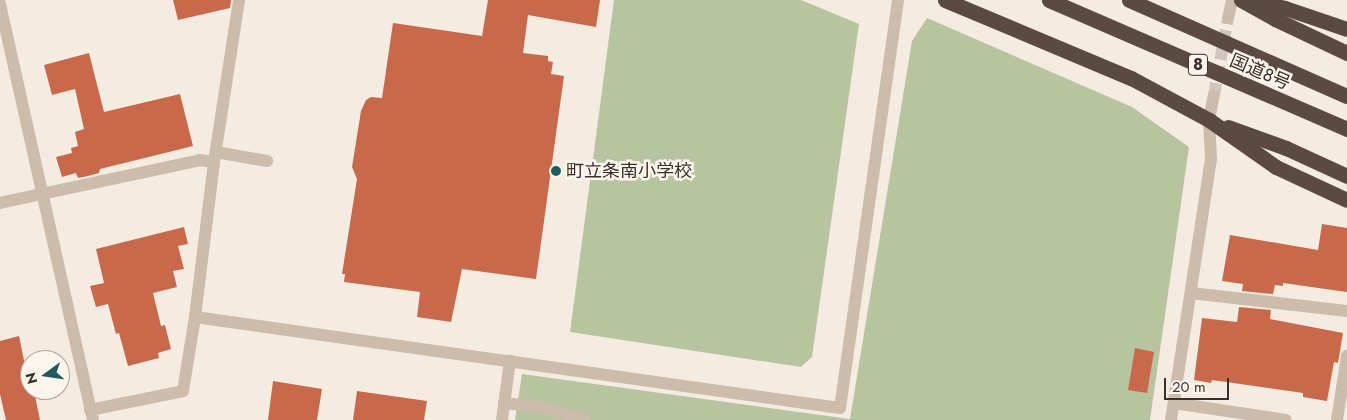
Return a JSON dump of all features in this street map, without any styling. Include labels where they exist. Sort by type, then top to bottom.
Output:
[{"type":"highway","points":[[945,0],[1131,78],[1209,120],[1276,167],[1347,200]]},
{"type":"highway","name":"国道8号","points":[[1049,0],[1347,129]]},
{"type":"highway","name":"国道8号","points":[[1129,0],[1347,96]]},
{"type":"highway","points":[[1241,0],[1275,20],[1347,53]]},
{"type":"highway","points":[[1253,0],[1285,8],[1347,29]]},
{"type":"highway","points":[[1209,120],[1286,148],[1347,176]]},
{"type":"street","points":[[0,8],[43,193],[91,415],[183,391],[239,0]]},
{"type":"street","points":[[195,317],[840,408],[898,0]]},
{"type":"street","points":[[1228,18],[1232,0]]},
{"type":"street","points":[[1172,420],[1211,159],[1209,120],[1214,95]]},
{"type":"street","points":[[0,203],[215,157],[267,161]]},
{"type":"street","points":[[1191,293],[1347,311]]},
{"type":"street","points":[[1337,420],[1347,356]]},
{"type":"street","points":[[502,420],[510,362]]},
{"type":"street","points":[[1174,403],[1286,420]]},
{"type":"street","points":[[504,404],[543,406],[584,420]]},
{"type":"green space","points":[[614,0],[801,0],[859,24],[812,357],[801,367],[570,332]]},
{"type":"green space","points":[[927,18],[1132,107],[1189,147],[1150,420],[515,420],[522,374],[850,419],[912,41]]},
{"type":"building","points":[[173,0],[231,0],[230,8],[178,20]]},
{"type":"building","points":[[488,0],[600,0],[596,27],[528,15],[523,53],[548,56],[548,61],[553,62],[551,74],[564,76],[536,279],[462,269],[451,322],[417,317],[420,292],[344,282],[345,274],[342,274],[357,179],[352,167],[361,111],[366,100],[371,97],[382,98],[393,23],[482,36]]},
{"type":"building","points":[[89,53],[104,112],[180,94],[193,146],[100,169],[99,173],[88,176],[78,178],[76,173],[62,177],[56,157],[72,153],[71,148],[78,146],[75,132],[84,129],[75,89],[52,95],[44,65]]},
{"type":"building","points":[[1322,224],[1347,228],[1347,292],[1283,283],[1283,286],[1275,285],[1273,294],[1242,291],[1243,284],[1222,281],[1230,235],[1318,250]]},
{"type":"building","points":[[184,227],[188,244],[178,246],[184,269],[173,271],[177,287],[153,293],[161,326],[165,325],[171,349],[158,353],[159,358],[128,366],[119,333],[116,334],[108,304],[96,307],[90,286],[104,283],[96,249]]},
{"type":"building","points":[[1239,307],[1271,310],[1270,319],[1343,333],[1338,363],[1334,362],[1327,401],[1303,397],[1303,393],[1212,380],[1211,383],[1194,380],[1202,318],[1237,322]]},
{"type":"building","points":[[19,336],[22,350],[20,350],[20,400],[36,400],[40,420],[6,420],[0,394],[0,341]]},
{"type":"building","points":[[1135,348],[1154,352],[1147,393],[1128,390]]},
{"type":"building","points":[[273,381],[322,389],[317,420],[268,420]]},
{"type":"building","points":[[357,391],[427,401],[424,420],[353,420]]},
{"type":"tunnel","points":[[1214,95],[1228,18]]},
{"type":"place","name":"町立条南小学校","points":[[556,171]]}]
